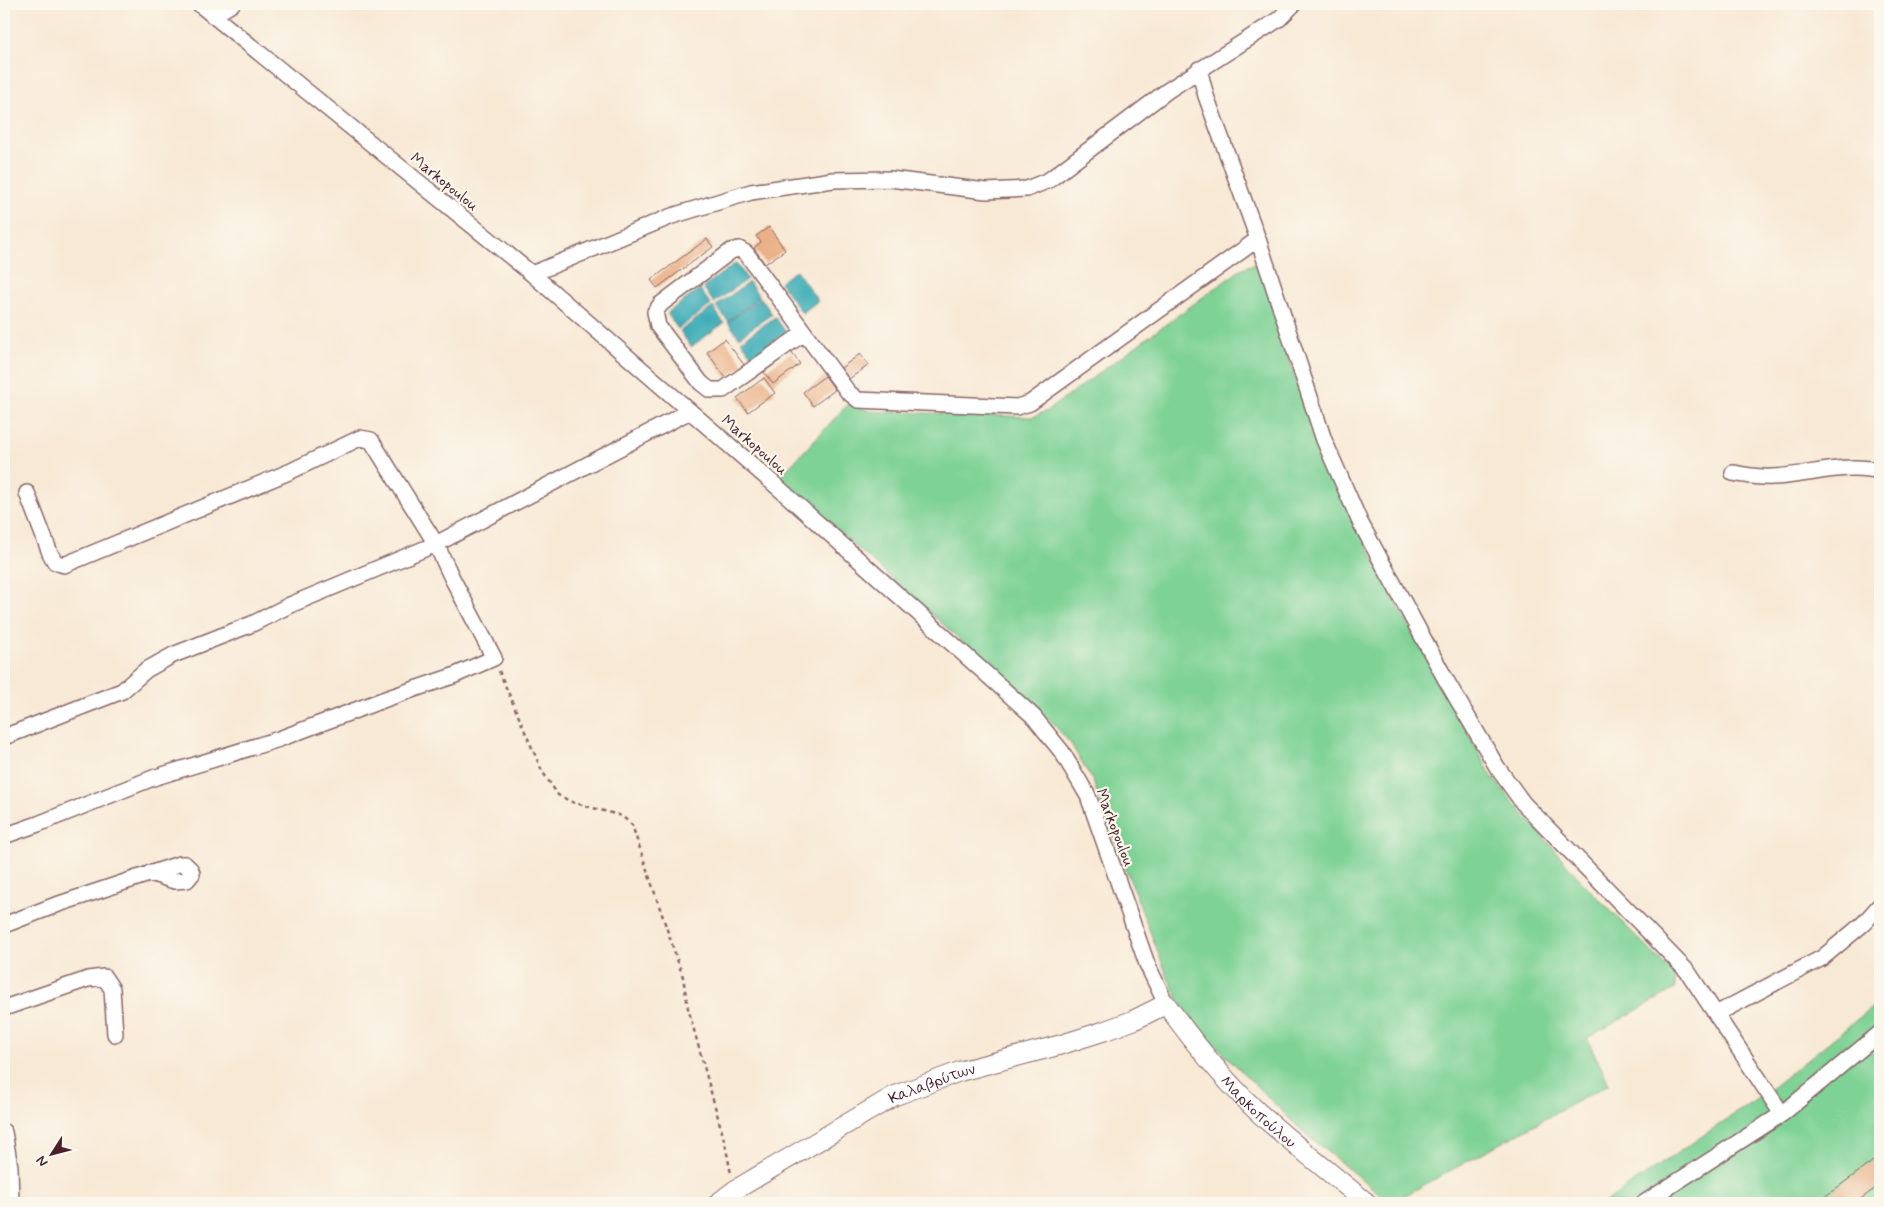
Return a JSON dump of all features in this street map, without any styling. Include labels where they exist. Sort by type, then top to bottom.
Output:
[{"type":"main road","name":"Καλαβρύτων","points":[[718,1203],[735,1190],[894,1096],[961,1071],[1104,1031],[1134,1020],[1166,1004]]},
{"type":"main road","name":"Μαρκοπούλου","points":[[1166,1004],[1192,1041],[1268,1121],[1367,1203]]},
{"type":"street","name":"Markopoulou","points":[[199,4],[532,274],[854,555],[1033,716],[1062,752],[1088,796],[1147,964],[1166,1004]]},
{"type":"street","points":[[213,16],[232,4]]},
{"type":"street","points":[[1275,4],[1279,19]]},
{"type":"street","points":[[532,274],[672,216],[751,192],[833,180],[890,179],[986,191],[1027,189],[1049,180],[1167,91],[1279,19],[1294,4]]},
{"type":"street","points":[[1199,70],[1206,96],[1258,239],[1324,440],[1360,522],[1446,680],[1497,767],[1523,803],[1688,972],[1782,1114]]},
{"type":"street","points":[[804,333],[723,390],[710,390],[701,383],[658,326],[655,312],[660,304],[731,251],[739,249],[746,252],[848,392],[858,400],[1016,407],[1030,403],[1258,239]]},
{"type":"street","points":[[4,737],[122,690],[146,670],[173,654],[252,624],[290,605],[436,544],[690,411]]},
{"type":"street","points":[[4,836],[153,778],[279,739],[453,676],[494,658],[436,544],[371,440],[360,438],[289,472],[64,565],[55,562],[50,554],[27,493]]},
{"type":"street","points":[[1733,474],[1771,477],[1845,468],[1868,468],[1880,472]]},
{"type":"street","points":[[4,925],[150,873]]},
{"type":"street","points":[[1716,1014],[1822,958],[1864,923],[1880,905]]},
{"type":"street","points":[[4,1008],[88,979],[104,977],[112,989],[115,1034]]},
{"type":"street","points":[[1644,1203],[1782,1114],[1880,1033]]},
{"type":"street","points":[[4,1132],[10,1167],[10,1203]]},
{"type":"path","points":[[494,658],[542,771],[558,795],[572,802],[622,816],[632,824],[683,976],[688,1008],[725,1144],[735,1190]]},
{"type":"green space","points":[[1254,264],[1261,273],[1316,442],[1384,580],[1492,777],[1583,883],[1675,975],[1675,989],[1587,1038],[1609,1084],[1391,1203],[1304,1133],[1201,1031],[1181,1005],[1168,978],[1093,781],[1071,744],[1050,720],[779,478],[850,402],[868,411],[1032,417],[1047,411],[1243,268]]},
{"type":"green space","points":[[1880,1001],[1880,1203],[1604,1203],[1767,1092]]},
{"type":"water","points":[[736,263],[747,279],[714,303],[703,287]]},
{"type":"water","points":[[796,270],[818,301],[802,313],[780,282]]},
{"type":"water","points":[[749,282],[760,297],[728,321],[716,306]]},
{"type":"water","points":[[700,289],[711,305],[678,329],[667,313]]},
{"type":"water","points":[[761,298],[772,314],[739,337],[728,322]]},
{"type":"water","points":[[713,307],[724,323],[691,347],[680,331]]},
{"type":"water","points":[[775,317],[786,332],[752,356],[741,341]]},
{"type":"building","points":[[769,227],[785,250],[765,264],[754,248],[761,242],[756,236]]},
{"type":"building","points":[[707,239],[713,247],[657,288],[651,280]]},
{"type":"building","points":[[725,339],[744,365],[726,378],[707,352]]},
{"type":"building","points":[[791,352],[800,364],[773,384],[764,372]]},
{"type":"building","points":[[860,354],[869,365],[849,379],[841,368]]},
{"type":"building","points":[[825,376],[835,390],[813,406],[803,392]]},
{"type":"building","points":[[764,378],[775,393],[748,412],[737,398]]},
{"type":"building","points":[[1880,1156],[1880,1185],[1855,1203],[1827,1203],[1823,1198]]}]
